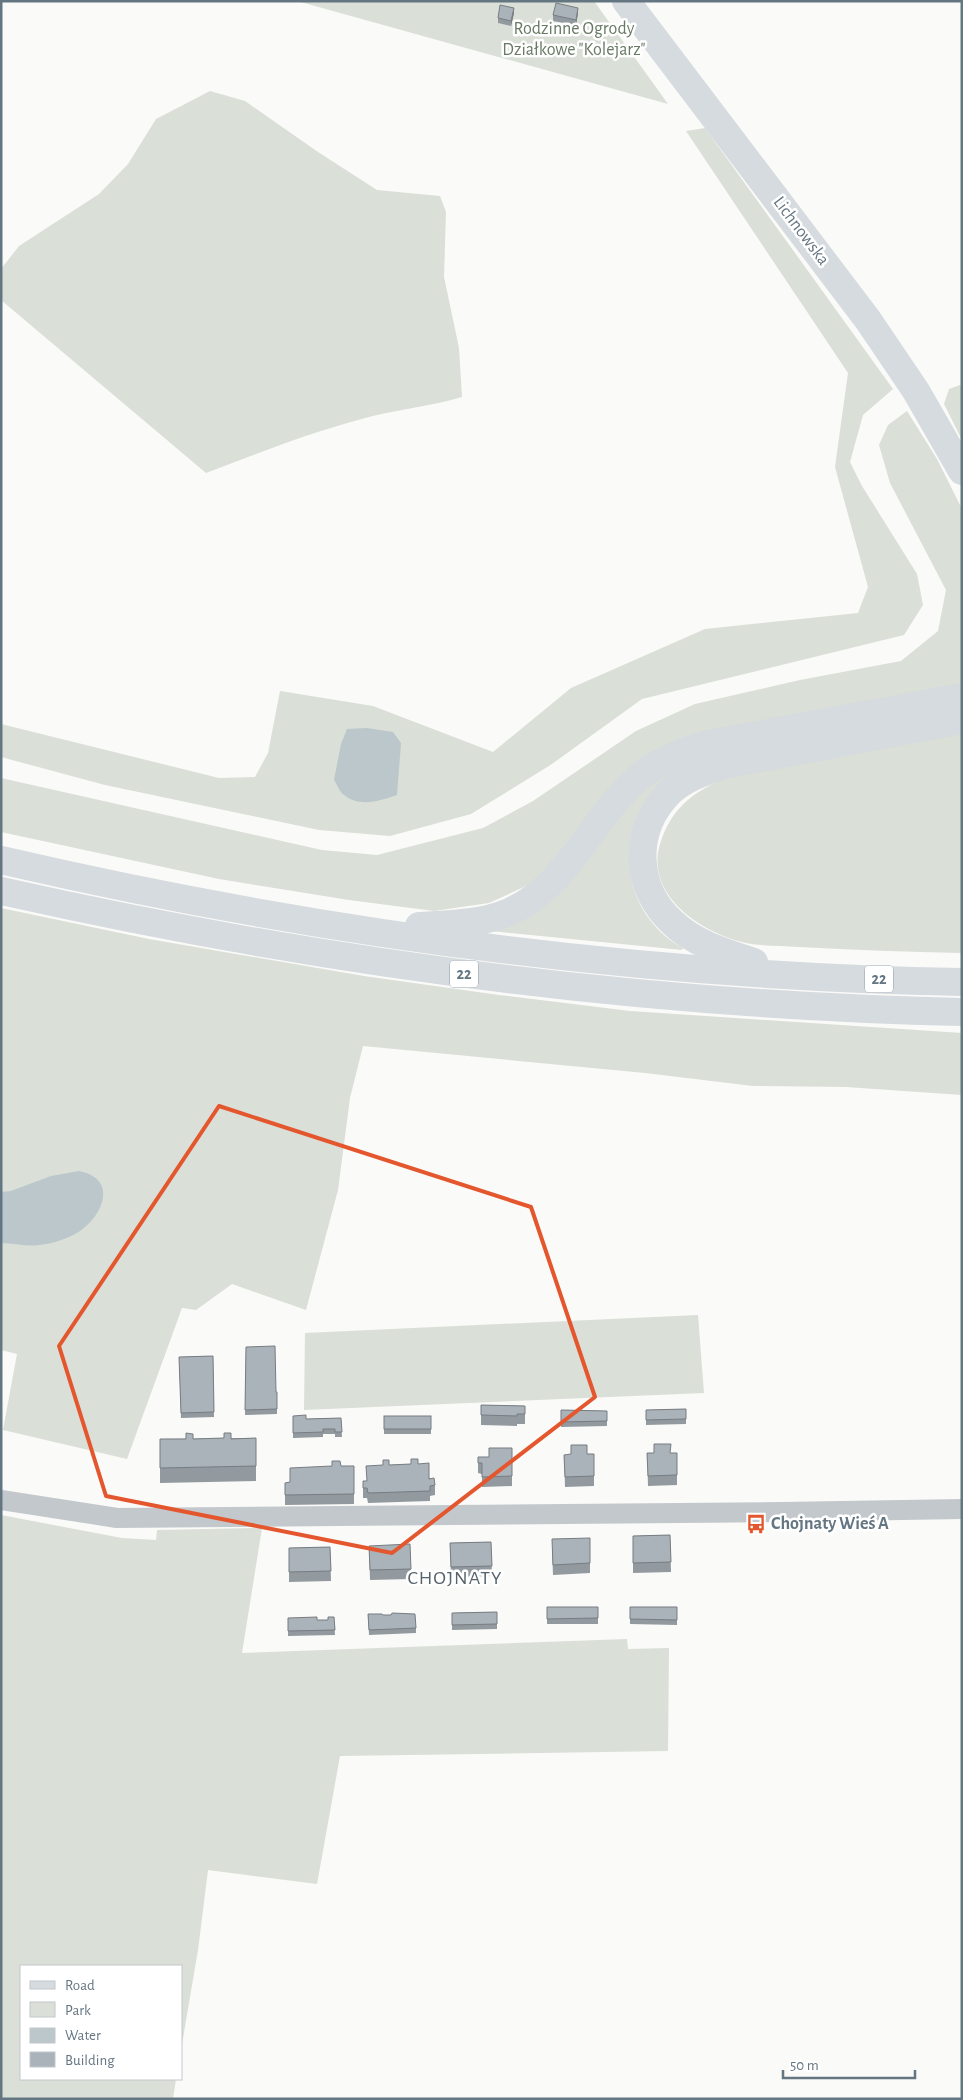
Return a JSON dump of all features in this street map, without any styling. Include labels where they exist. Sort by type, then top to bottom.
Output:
[{"type":"main road","name":"Lichnowska","points":[[626,1],[868,320],[916,391],[962,471]]},
{"type":"main road","points":[[368,930],[479,921],[509,912],[520,906],[539,894],[560,874],[617,798],[637,779],[657,764],[683,752],[708,744],[962,697]]},
{"type":"main road","name":"22","points":[[796,975],[712,948],[683,932],[662,914],[650,895],[642,868],[642,846],[651,817],[668,794],[694,776],[724,765],[962,720]]},
{"type":"main road","name":"22","points":[[1,860],[186,899],[368,930],[576,956],[796,975],[962,982]]},
{"type":"main road","name":"22","points":[[1,891],[205,934],[455,973],[657,995],[849,1008],[962,1012]]},
{"type":"street","points":[[1,1500],[117,1518],[962,1509]]},
{"type":"highlighted area","points":[[219,1106],[531,1207],[595,1397],[392,1553],[106,1496],[59,1346]]},
{"type":"green space","name":"Rodzinne Ogrody Działkowe \"Kolejarz\"","points":[[297,1],[594,1],[668,104]]},
{"type":"green space","points":[[210,91],[245,101],[377,190],[440,196],[446,212],[444,277],[459,348],[462,397],[339,426],[206,473],[1,300],[1,269],[19,246],[99,194],[128,164],[156,119]]},
{"type":"green space","points":[[705,128],[893,389],[863,415],[850,462],[862,486],[917,574],[923,605],[904,635],[642,699],[552,764],[471,814],[390,836],[319,830],[105,785],[1,757],[1,724],[219,778],[255,777],[268,753],[280,691],[373,706],[493,752],[571,688],[705,629],[858,613],[868,587],[835,467],[848,373],[686,131]]},
{"type":"green space","points":[[962,386],[962,440],[944,404],[949,389]]},
{"type":"green space","points":[[907,411],[937,459],[962,509],[962,687],[710,730],[537,881],[489,903],[434,911],[349,900],[219,879],[1,832],[1,778],[322,850],[377,855],[483,828],[533,801],[636,731],[695,704],[800,680],[901,661],[938,631],[946,590],[890,483],[879,445],[888,425]]},
{"type":"green space","points":[[962,733],[962,953],[749,944],[726,937],[693,919],[679,908],[668,894],[660,879],[657,862],[665,830],[679,808],[698,792],[709,786],[735,775]]},
{"type":"green space","points":[[703,754],[661,787],[646,802],[637,816],[629,852],[633,885],[646,915],[669,939],[683,948],[682,950],[481,930],[639,787]]},
{"type":"green space","points":[[1,908],[149,939],[364,976],[499,995],[630,1011],[962,1033],[962,1095],[846,1087],[753,1086],[645,1073],[363,1046],[350,1098],[338,1190],[306,1310],[232,1284],[196,1310],[182,1308],[127,1459],[3,1430],[17,1354],[1,1350]]},
{"type":"green space","points":[[698,1315],[704,1393],[304,1410],[305,1333]]},
{"type":"green space","points":[[1,1515],[122,1538],[156,1540],[157,1530],[262,1528],[242,1653],[627,1639],[628,1649],[669,1648],[668,1751],[340,1756],[317,1884],[208,1870],[198,1950],[182,2044],[182,1965],[20,1965],[20,2080],[176,2080],[173,2099],[1,2099]]},
{"type":"water","points":[[367,728],[393,732],[401,743],[397,795],[376,801],[362,802],[355,801],[343,794],[334,780],[341,744],[347,729]]},
{"type":"water","points":[[79,1171],[93,1176],[100,1184],[103,1193],[102,1203],[97,1214],[89,1223],[69,1237],[51,1243],[30,1246],[1,1243],[1,1192],[11,1191],[51,1176]]},
{"type":"building","points":[[556,3],[578,8],[576,20],[553,15]]},
{"type":"building","points":[[500,5],[514,8],[511,21],[498,18]]},
{"type":"building","points":[[275,1346],[277,1409],[245,1410],[246,1347]]},
{"type":"building","points":[[213,1356],[214,1412],[181,1413],[179,1357]]},
{"type":"building","points":[[481,1405],[525,1406],[525,1414],[517,1414],[517,1416],[481,1415]]},
{"type":"building","points":[[686,1409],[686,1419],[646,1420],[646,1410]]},
{"type":"building","points":[[561,1410],[607,1411],[607,1421],[561,1422]]},
{"type":"building","points":[[306,1415],[306,1419],[341,1418],[342,1432],[335,1432],[335,1429],[323,1429],[323,1432],[293,1433],[293,1416]]},
{"type":"building","points":[[384,1416],[431,1416],[431,1429],[384,1429]]},
{"type":"building","points":[[186,1433],[193,1434],[193,1439],[224,1438],[224,1433],[231,1433],[231,1439],[256,1438],[256,1466],[160,1468],[160,1439],[186,1439]]},
{"type":"building","points":[[654,1444],[671,1444],[670,1453],[677,1453],[677,1475],[648,1476],[647,1453],[654,1453]]},
{"type":"building","points":[[571,1445],[587,1445],[587,1454],[594,1454],[594,1476],[565,1477],[564,1455],[571,1454]]},
{"type":"building","points":[[489,1448],[512,1448],[512,1476],[482,1477],[482,1463],[478,1463],[478,1457],[489,1457]]},
{"type":"building","points":[[411,1459],[418,1459],[418,1464],[429,1463],[429,1479],[434,1478],[435,1485],[430,1486],[430,1491],[368,1493],[367,1488],[363,1488],[363,1481],[367,1481],[366,1466],[383,1465],[383,1460],[389,1460],[389,1465],[411,1464]]},
{"type":"building","points":[[332,1461],[340,1461],[341,1466],[354,1466],[354,1494],[285,1495],[285,1483],[290,1482],[290,1468],[332,1466]]},
{"type":"building","points":[[670,1535],[671,1562],[633,1563],[633,1536]]},
{"type":"building","points":[[590,1538],[590,1563],[553,1565],[552,1539]]},
{"type":"building","points":[[491,1542],[492,1566],[451,1567],[450,1543]]},
{"type":"building","points":[[410,1544],[411,1569],[370,1570],[369,1546]]},
{"type":"building","points":[[330,1547],[331,1571],[289,1572],[289,1548]]},
{"type":"building","points":[[547,1607],[598,1607],[598,1618],[547,1619]]},
{"type":"building","points":[[630,1607],[677,1607],[677,1620],[630,1619]]},
{"type":"building","points":[[497,1612],[497,1624],[452,1625],[452,1613]]},
{"type":"building","points":[[392,1613],[415,1614],[416,1628],[369,1630],[368,1614],[391,1615]]},
{"type":"building","points":[[317,1617],[317,1620],[328,1620],[328,1617],[334,1617],[335,1630],[288,1631],[288,1618]]},
{"type":"place","name":"Chojnaty Wieś A","points":[[756,1524]]},
{"type":"district","name":"CHOJNATY","points":[[455,1578]]}]
